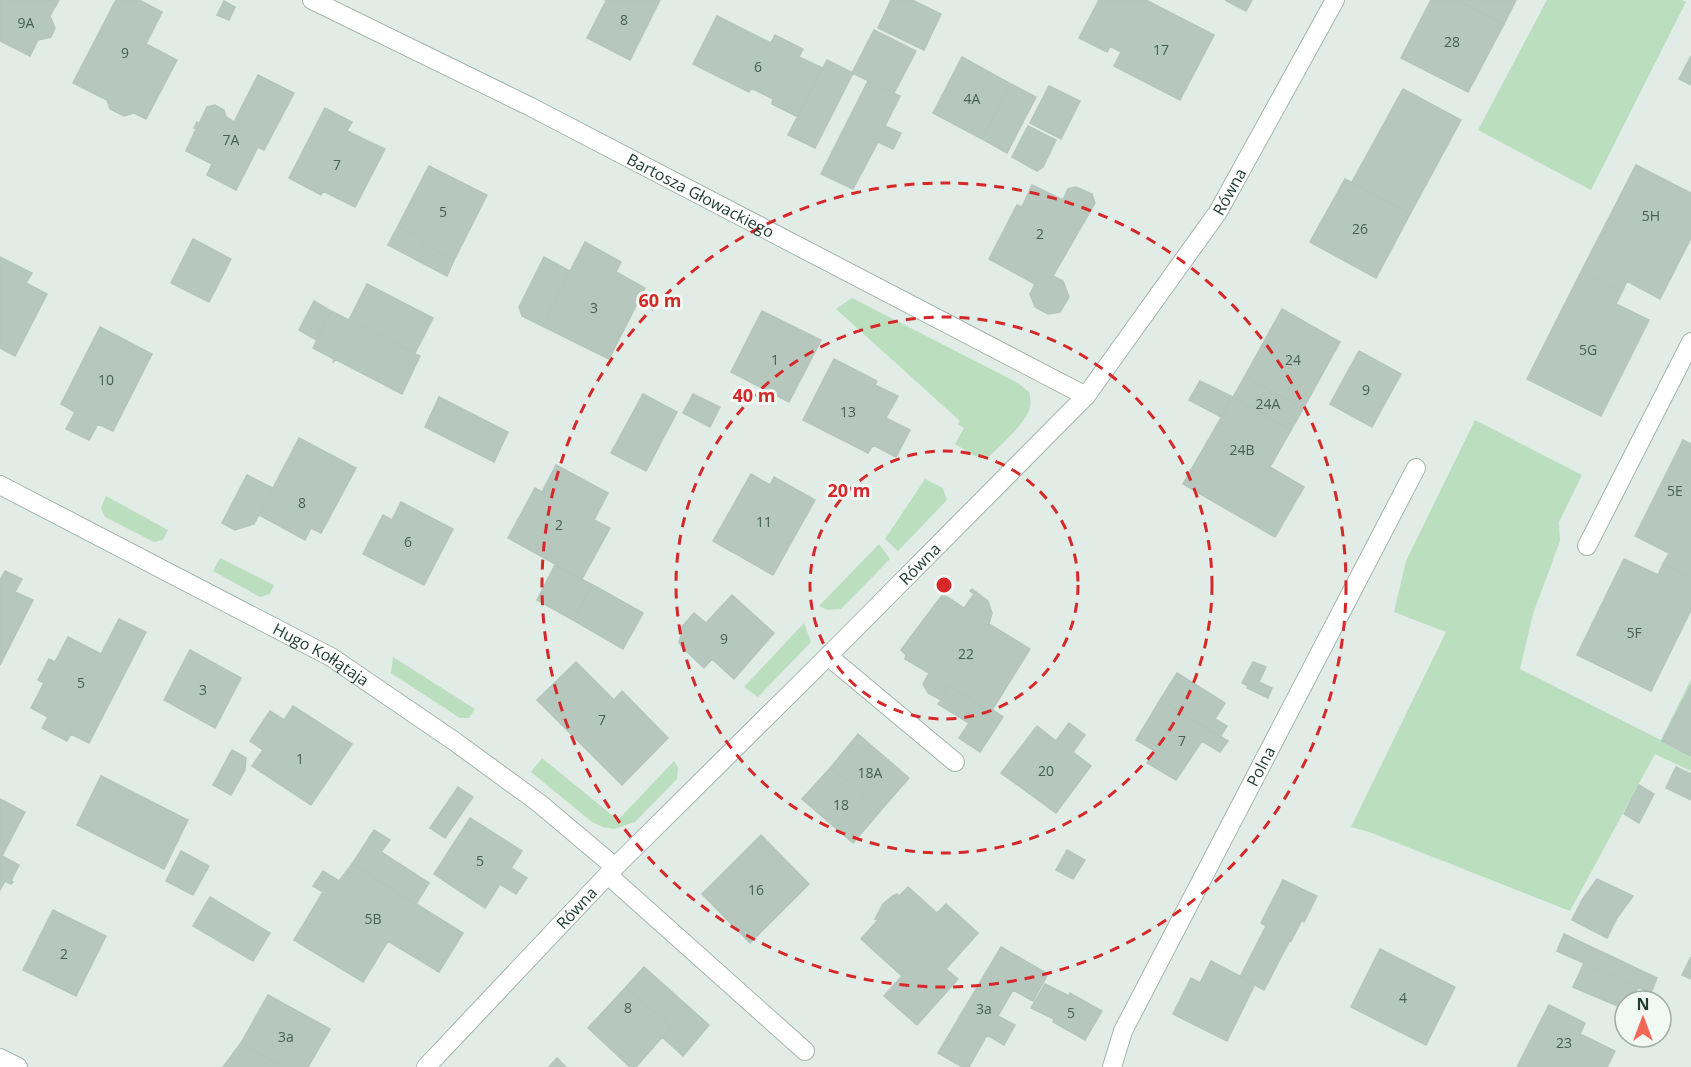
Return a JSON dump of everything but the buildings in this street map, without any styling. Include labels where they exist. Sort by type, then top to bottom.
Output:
[{"type":"street","name":"Bartosza Głowackiego","points":[[312,0],[531,107],[1086,396]]},
{"type":"street","name":"Równa","points":[[426,1067],[611,871],[1086,396],[1218,212],[1335,0]]},
{"type":"street","points":[[1587,546],[1691,342]]},
{"type":"street","name":"Polna","points":[[1112,1067],[1129,1020],[1416,468]]},
{"type":"street","name":"Hugo Kołłątaja","points":[[0,485],[331,657],[454,741],[538,803],[805,1051]]},
{"type":"street","points":[[828,656],[955,762]]},
{"type":"street","points":[[0,1058],[18,1067]]},
{"type":"green space","points":[[1547,0],[1682,0],[1686,2],[1591,190],[1478,130]]},
{"type":"green space","points":[[852,298],[1018,383],[1030,393],[1030,407],[1027,414],[987,459],[973,455],[955,444],[964,428],[958,424],[960,421],[836,309]]},
{"type":"green space","points":[[1475,420],[1582,475],[1559,522],[1560,541],[1533,614],[1520,669],[1661,740],[1691,679],[1691,771],[1655,754],[1570,911],[1372,833],[1351,827],[1446,632],[1394,612],[1406,561]]},
{"type":"green space","points":[[925,479],[943,488],[947,500],[898,551],[885,539]]},
{"type":"green space","points":[[106,496],[168,530],[163,540],[154,542],[105,517],[101,508]]},
{"type":"green space","points":[[879,544],[890,559],[841,609],[827,610],[819,606]]},
{"type":"green space","points":[[220,558],[274,585],[270,594],[260,597],[213,571]]},
{"type":"green space","points":[[804,623],[811,642],[758,697],[744,687]]},
{"type":"green space","points":[[393,657],[475,709],[469,718],[460,718],[391,673]]},
{"type":"green space","points":[[542,758],[618,820],[674,761],[678,767],[677,779],[635,822],[614,829],[592,822],[531,772]]}]
